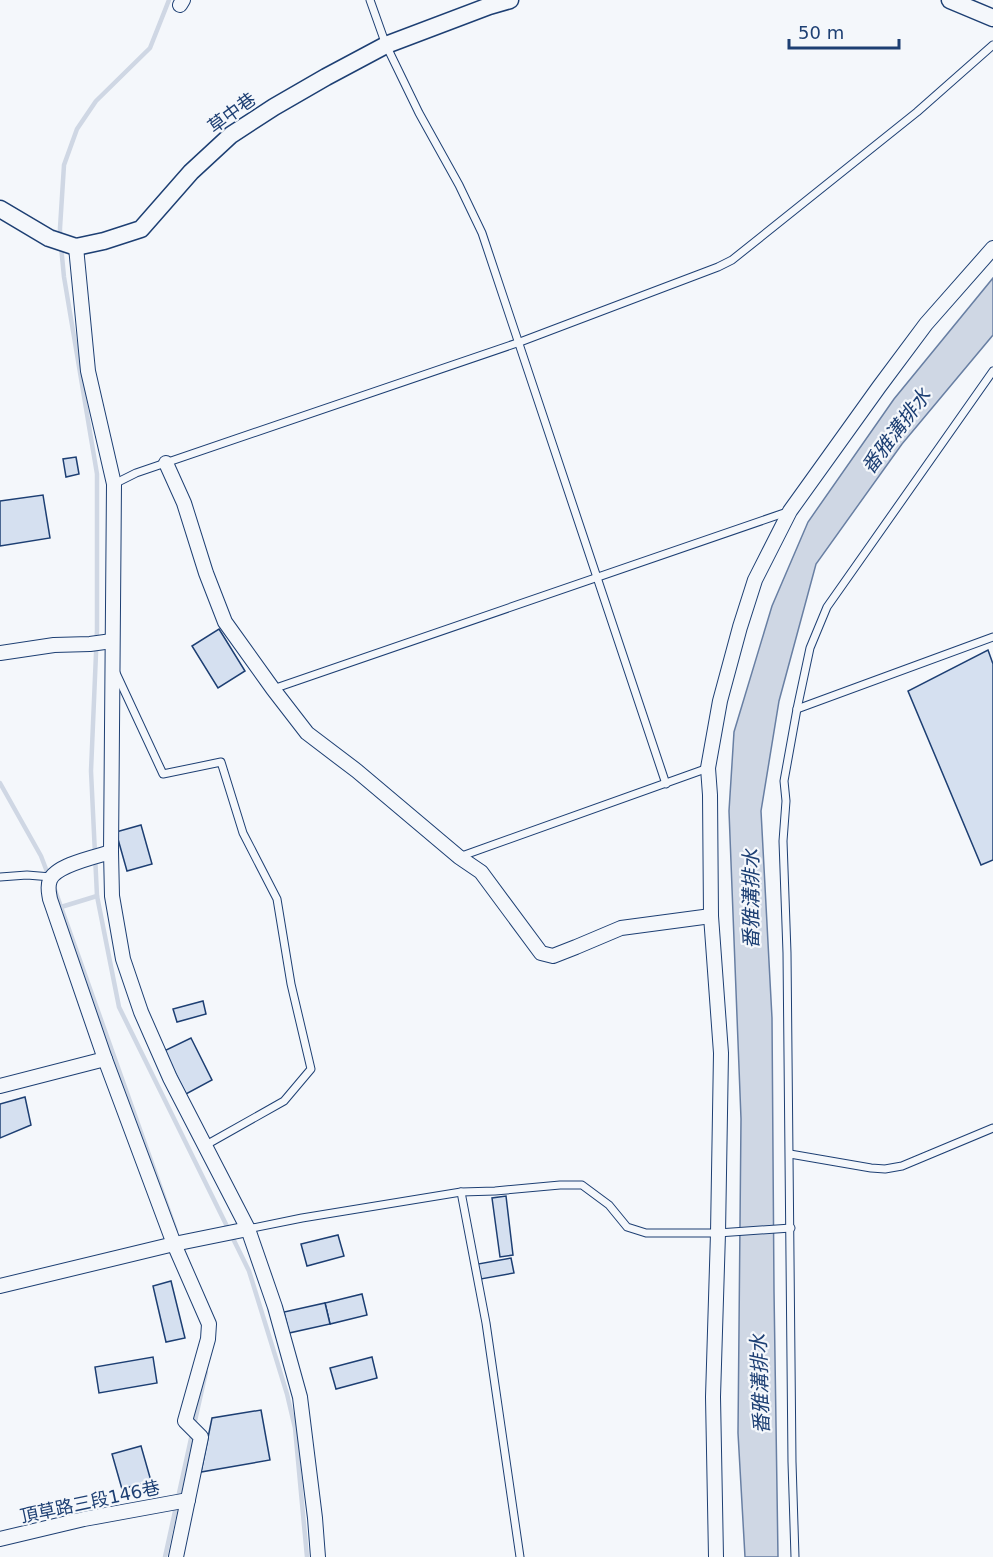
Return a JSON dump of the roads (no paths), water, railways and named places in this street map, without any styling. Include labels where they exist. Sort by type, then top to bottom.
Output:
[{"type":"street","name":"草中巷","points":[[0,209],[49,238],[72,245],[104,241],[141,229],[191,172],[231,135],[274,107],[386,45],[510,0]]},
{"type":"street","points":[[950,0],[993,18]]},
{"type":"street","points":[[72,245],[88,371],[114,484],[102,643],[112,664],[111,896],[123,958],[141,1012],[170,1078],[248,1229],[275,1307],[300,1397],[318,1557]]},
{"type":"street","points":[[716,1557],[713,1396],[721,1053],[711,916],[708,768],[720,701],[755,580],[790,511],[926,324],[993,248]]},
{"type":"street","points":[[166,462],[225,622],[273,689],[308,734],[357,771],[459,857],[481,872],[541,953],[553,956],[621,928],[711,916]]},
{"type":"street","points":[[0,653],[54,645],[102,643]]},
{"type":"street","points":[[111,852],[64,867],[51,877],[48,888],[105,1059],[174,1244],[209,1324],[208,1339],[185,1421],[201,1437],[176,1557]]},
{"type":"street","points":[[0,1086],[105,1059]]},
{"type":"street","points":[[0,1286],[174,1244],[248,1229]]},
{"type":"street","name":"頂草路三段146巷","points":[[0,1539],[84,1519],[188,1500]]},
{"type":"lane","points":[[370,0],[386,45],[482,233],[666,784]]},
{"type":"lane","points":[[114,484],[136,472],[520,342],[718,267],[732,260],[917,112],[993,45]]},
{"type":"lane","points":[[795,1557],[787,965],[783,841],[786,801],[784,781],[810,648],[826,607],[993,373]]},
{"type":"lane","points":[[273,689],[790,511]]},
{"type":"lane","points":[[797,709],[993,637]]},
{"type":"lane","points":[[112,664],[163,774],[221,762],[243,833],[277,899],[291,984],[311,1069],[284,1101],[206,1145]]},
{"type":"lane","points":[[459,857],[708,768]]},
{"type":"lane","points":[[0,877],[27,875],[51,877]]},
{"type":"lane","points":[[790,1154],[885,1169],[902,1166],[993,1128]]},
{"type":"lane","points":[[248,1229],[461,1192],[560,1185],[582,1185],[609,1205],[627,1227],[646,1233],[718,1233],[790,1228]]},
{"type":"lane","points":[[461,1192],[486,1323],[520,1557]]},
{"type":"water","name":"番雅溝排水","points":[[993,278],[993,335],[902,444],[816,564],[779,701],[761,811],[772,1018],[778,1557],[745,1557],[738,1433],[741,1119],[729,811],[734,732],[772,606],[808,522],[894,399]]},
{"type":"waterway","points":[[60,238],[64,165],[77,129],[96,101],[150,48],[169,0]]},
{"type":"waterway","points":[[61,246],[64,277],[97,474],[97,630],[91,771],[97,896],[119,1007],[249,1271],[287,1394],[295,1428],[307,1557]]},
{"type":"waterway","points":[[0,783],[41,856],[49,877]]},
{"type":"waterway","points":[[54,887],[61,907]]},
{"type":"waterway","points":[[97,896],[61,907],[176,1231]]},
{"type":"waterway","points":[[194,1425],[206,1372]]},
{"type":"waterway","points":[[165,1557],[192,1434]]}]
